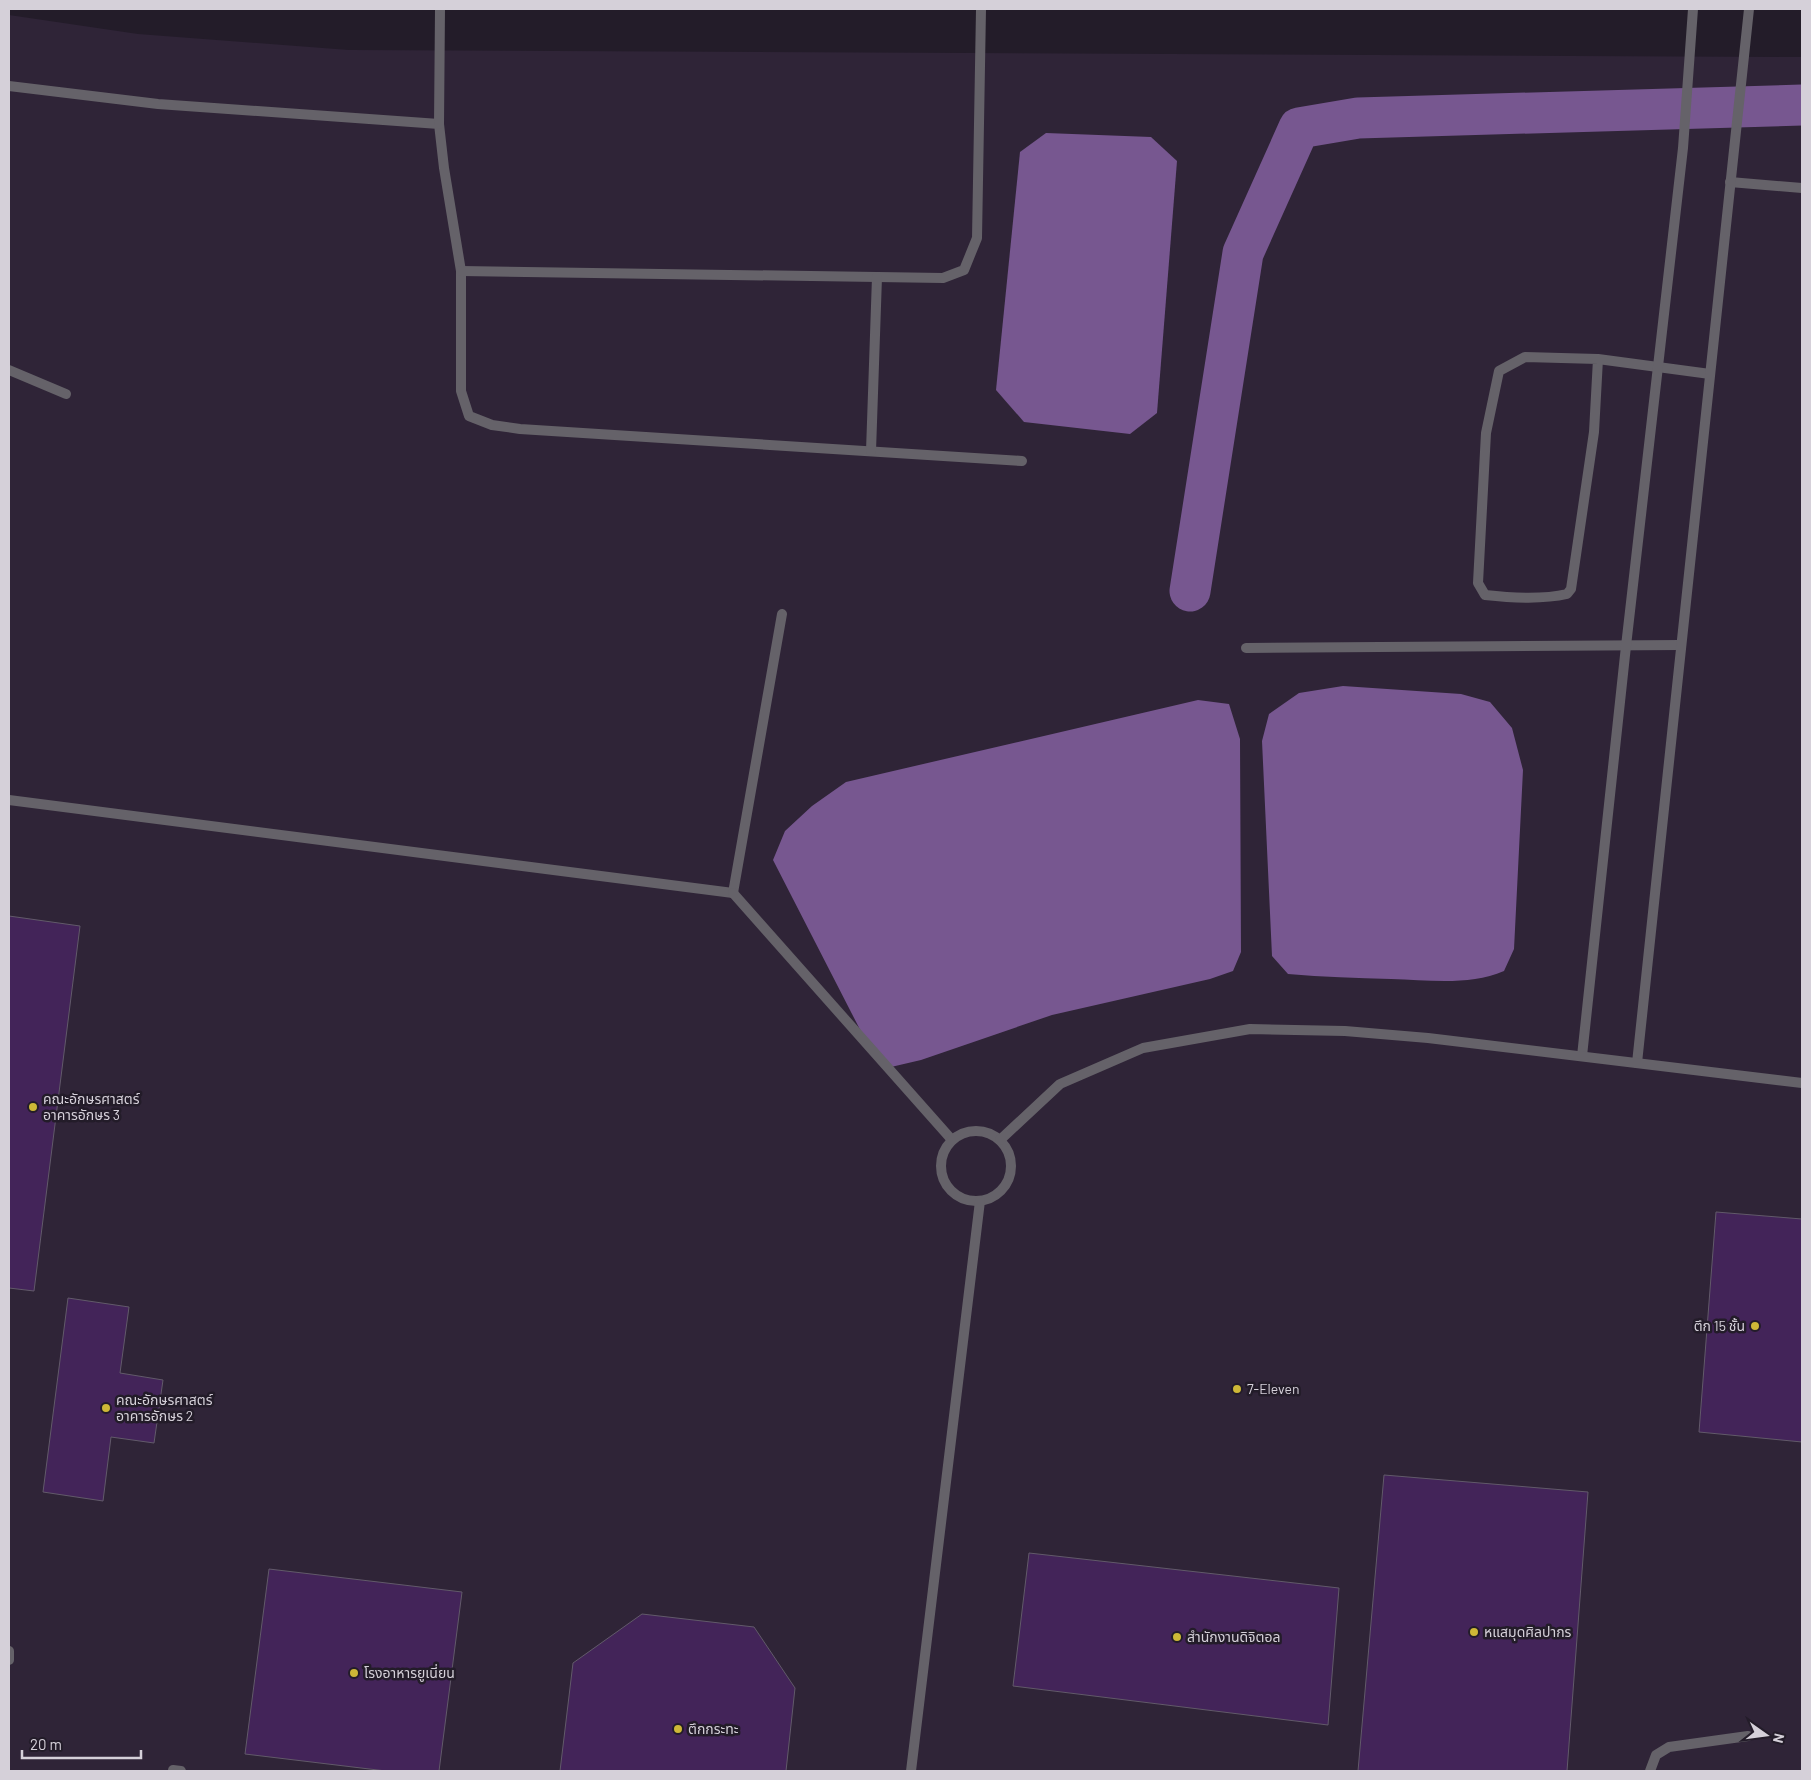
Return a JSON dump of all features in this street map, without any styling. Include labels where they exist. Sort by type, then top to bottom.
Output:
[{"type":"street","points":[[440,9],[439,124],[444,168],[461,272],[461,391],[469,416],[492,425],[520,429],[1022,461]]},
{"type":"street","points":[[461,272],[943,278],[964,270],[977,238],[981,9]]},
{"type":"street","points":[[1582,1056],[1626,646],[1683,148],[1693,9]]},
{"type":"street","points":[[1637,1063],[1749,9]]},
{"type":"street","points":[[9,86],[158,104],[439,124]]},
{"type":"street","points":[[1730,182],[1802,188]]},
{"type":"street","points":[[871,451],[877,277]]},
{"type":"street","points":[[1598,359],[1594,432],[1571,589],[1567,594],[1557,596],[1512,598],[1484,595],[1478,583],[1486,433],[1499,371],[1525,357],[1598,359],[1710,374]]},
{"type":"street","points":[[9,370],[66,394]]},
{"type":"street","points":[[733,893],[782,614]]},
{"type":"street","points":[[1246,648],[1681,645]]},
{"type":"street","points":[[9,800],[733,893],[952,1140]]},
{"type":"street","points":[[1000,1140],[1060,1084],[1143,1048],[1250,1029],[1345,1031],[1428,1038],[1802,1083]]},
{"type":"street","points":[[978,1131],[989,1133],[1000,1140],[1007,1149],[1011,1166],[1008,1178],[1002,1189],[992,1197],[980,1201],[968,1200],[950,1190],[944,1180],[942,1162],[945,1150],[952,1140],[963,1133],[978,1131]]},
{"type":"street","points":[[911,1771],[980,1201]]},
{"type":"street","points":[[9,1651],[9,1660]]},
{"type":"street","points":[[1650,1771],[1656,1755],[1669,1747],[1748,1736]]},
{"type":"shaded area","points":[[9,15],[138,34],[349,50],[1802,57],[1802,1771],[9,1771]]},
{"type":"shaded area","points":[[1046,133],[1151,137],[1177,161],[1157,413],[1130,434],[1024,422],[996,390],[1020,152]]},
{"type":"shaded area","points":[[1343,686],[1461,694],[1490,702],[1512,728],[1523,770],[1514,949],[1504,971],[1477,979],[1449,981],[1314,976],[1288,974],[1272,956],[1262,741],[1269,714],[1299,693]]},
{"type":"shaded area","points":[[1198,700],[1229,704],[1240,739],[1241,952],[1233,971],[1210,979],[1052,1015],[921,1060],[891,1067],[871,1051],[773,860],[785,831],[812,806],[846,782]]},
{"type":"building","name":"คณะอักษรศาสตร์ อาคารอักษร 3","points":[[9,916],[80,926],[34,1291],[9,1288]]},
{"type":"building","name":"ตึก 15 ชั้น","points":[[1716,1212],[1802,1219],[1802,1442],[1699,1432]]},
{"type":"building","name":"คณะอักษรศาสตร์ อาคารอักษร 2","points":[[68,1298],[129,1307],[120,1373],[163,1380],[154,1443],[111,1437],[103,1501],[43,1492]]},
{"type":"building","name":"หแสมุดศิลปากร","points":[[1384,1475],[1588,1492],[1567,1771],[1358,1771]]},
{"type":"building","name":"สำนักงานดิจิตอล","points":[[1029,1553],[1339,1588],[1328,1725],[1013,1686]]},
{"type":"building","name":"โรงอาหารยูเนี่ยน","points":[[269,1569],[462,1592],[439,1771],[386,1771],[245,1754]]},
{"type":"building","name":"ตึกกระทะ","points":[[642,1614],[754,1627],[795,1688],[786,1771],[560,1771],[573,1663]]},
{"type":"waterway","points":[[1190,591],[1243,253],[1299,128],[1358,118],[1802,105]]},
{"type":"place","name":"คณะอักษรศาสตร์ อาคารอักษร 3","points":[[33,1107]]},
{"type":"place","name":"ตึก 15 ชั้น","points":[[1755,1326]]},
{"type":"place","name":"7-Eleven","points":[[1237,1389]]},
{"type":"place","name":"คณะอักษรศาสตร์ อาคารอักษร 2","points":[[106,1408]]},
{"type":"place","name":"หแสมุดศิลปากร","points":[[1474,1632]]},
{"type":"place","name":"สำนักงานดิจิตอล","points":[[1177,1637]]},
{"type":"place","name":"โรงอาหารยูเนี่ยน","points":[[354,1673]]},
{"type":"place","name":"ตึกกระทะ","points":[[678,1729]]}]
